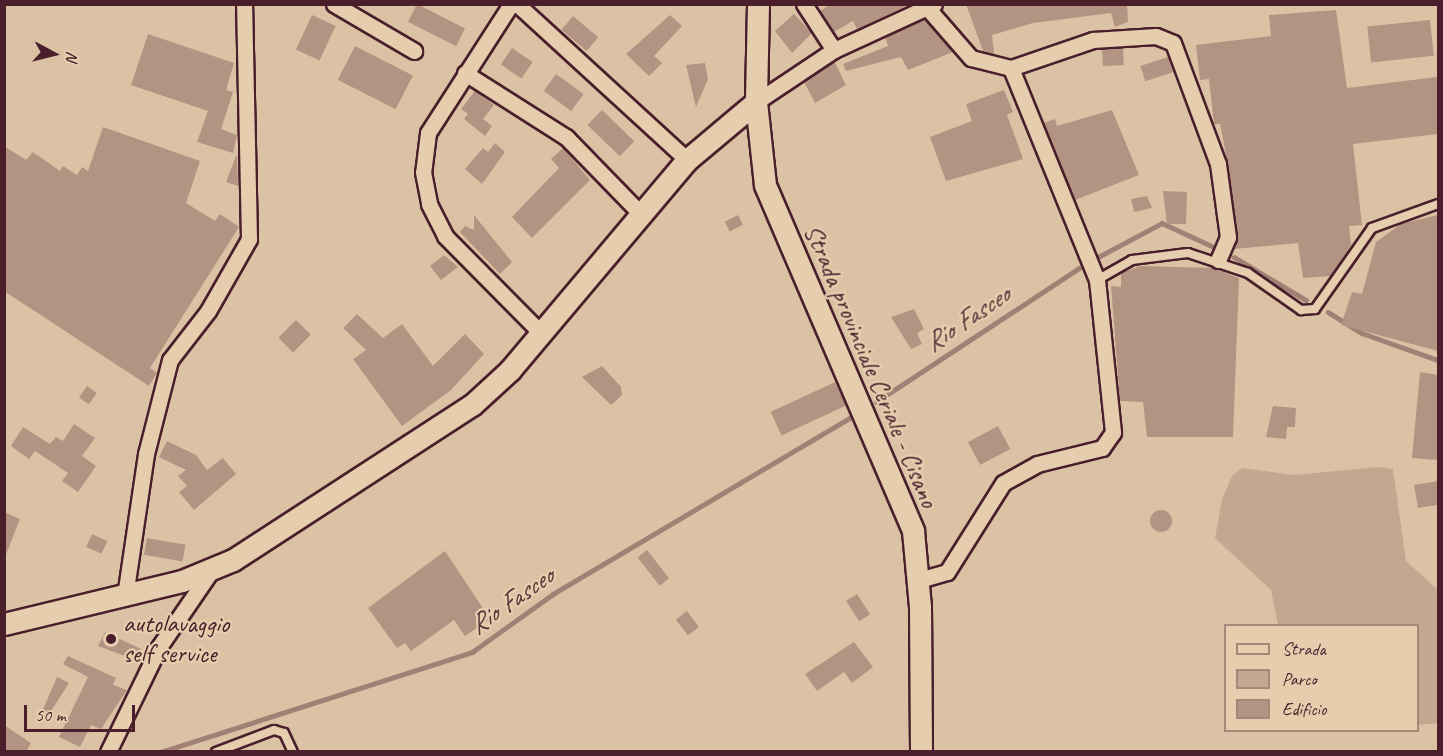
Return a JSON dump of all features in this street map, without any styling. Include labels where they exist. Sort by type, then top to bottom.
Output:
[{"type":"street","points":[[125,596],[146,454],[167,369],[249,239],[244,4]]},
{"type":"street","points":[[334,4],[414,51]]},
{"type":"street","points":[[511,4],[465,73],[423,148],[429,204],[461,255],[541,333]]},
{"type":"street","points":[[517,4],[687,160]]},
{"type":"street","name":"Strada provinciale Ceriale - Cisano","points":[[759,4],[756,102],[765,185],[894,480],[913,531],[919,580],[921,752]]},
{"type":"street","points":[[804,4],[834,50]]},
{"type":"street","points":[[4,624],[125,596],[213,568],[255,548],[472,405],[541,333],[687,160],[756,102],[834,50],[928,6],[971,58],[1011,68],[1093,40],[1156,36],[1173,43],[1218,164],[1228,237],[1218,260]]},
{"type":"street","points":[[919,580],[947,572],[1003,483],[1037,464],[1102,448],[1111,438],[1097,280],[1011,68]]},
{"type":"street","points":[[465,73],[566,137],[640,213]]},
{"type":"street","points":[[108,752],[159,647],[213,568]]},
{"type":"lane","points":[[1097,280],[1159,253],[1218,260],[1248,273],[1288,305],[1315,309],[1372,228],[1438,204]]},
{"type":"lane","points":[[216,752],[274,730],[284,733],[293,752]]},
{"type":"green space","points":[[1378,467],[1393,469],[1406,561],[1438,590],[1438,723],[1419,725],[1419,624],[1278,624],[1271,590],[1215,538],[1222,499],[1232,476],[1242,468],[1294,475]]},
{"type":"building","points":[[417,4],[465,29],[456,46],[408,22]]},
{"type":"building","points":[[831,4],[910,4],[857,29],[853,21],[834,32],[820,11]]},
{"type":"building","points":[[966,4],[1127,4],[1128,22],[1115,27],[1111,13],[1033,23],[992,35],[994,54],[983,51]]},
{"type":"building","points":[[1336,10],[1347,88],[1437,77],[1438,134],[1353,144],[1362,225],[1349,226],[1351,245],[1331,276],[1303,278],[1298,243],[1234,249],[1238,236],[1226,155],[1220,124],[1214,124],[1209,79],[1200,80],[1196,45],[1271,36],[1269,15]]},
{"type":"building","points":[[794,14],[812,33],[792,53],[775,31]]},
{"type":"building","points":[[312,15],[336,26],[320,60],[296,49]]},
{"type":"building","points":[[670,15],[682,26],[654,56],[662,63],[649,76],[626,54]]},
{"type":"building","points":[[573,16],[598,37],[587,51],[561,30]]},
{"type":"building","points":[[924,19],[953,52],[908,70],[901,57],[846,71],[843,64],[888,46],[885,37]]},
{"type":"building","points":[[1430,20],[1434,56],[1371,62],[1367,27]]},
{"type":"building","points":[[148,34],[234,63],[226,90],[233,92],[221,129],[237,135],[233,153],[197,142],[208,111],[131,85]]},
{"type":"building","points":[[355,46],[413,76],[396,109],[338,80]]},
{"type":"building","points":[[512,48],[533,62],[522,79],[501,65]]},
{"type":"building","points":[[1123,48],[1124,65],[1103,66],[1102,49]]},
{"type":"building","points":[[1168,57],[1173,72],[1145,81],[1140,66]]},
{"type":"building","points":[[834,61],[846,85],[815,103],[804,82]]},
{"type":"building","points":[[705,63],[708,79],[696,107],[686,65]]},
{"type":"building","points":[[556,74],[584,94],[571,111],[544,91]]},
{"type":"building","points":[[1004,90],[1013,112],[1007,115],[1023,159],[946,181],[930,137],[972,121],[966,104]]},
{"type":"building","points":[[475,91],[494,105],[483,119],[492,126],[485,136],[464,119],[468,114],[461,109]]},
{"type":"building","points":[[602,110],[634,141],[620,156],[587,125]]},
{"type":"building","points":[[1112,110],[1139,175],[1075,200],[1044,123],[1055,119],[1057,126]]},
{"type":"building","points":[[103,127],[200,161],[186,203],[215,221],[220,214],[239,227],[150,368],[157,373],[149,386],[4,291],[4,146],[26,160],[33,152],[60,171],[63,166],[77,175],[82,167],[88,171]]},
{"type":"building","points":[[495,143],[505,152],[482,184],[465,169],[483,148],[488,152]]},
{"type":"building","points":[[563,148],[590,180],[532,238],[512,217],[559,168],[551,159]]},
{"type":"building","points":[[237,156],[238,186],[226,182]]},
{"type":"building","points":[[1163,191],[1187,192],[1186,224],[1167,224]]},
{"type":"building","points":[[1147,196],[1152,208],[1134,212],[1131,199]]},
{"type":"building","points":[[474,215],[512,262],[500,274],[460,232],[465,226],[474,230]]},
{"type":"building","points":[[738,215],[743,225],[730,232],[725,222]]},
{"type":"building","points":[[1438,215],[1438,351],[1341,325],[1352,292],[1362,294],[1376,242],[1401,224]]},
{"type":"building","points":[[444,255],[458,267],[441,280],[430,266]]},
{"type":"building","points":[[1140,266],[1212,268],[1239,278],[1233,437],[1147,437],[1143,402],[1120,401],[1111,286],[1121,287],[1121,273]]},
{"type":"building","points":[[914,309],[924,329],[917,333],[922,344],[911,349],[891,317]]},
{"type":"building","points":[[357,314],[383,338],[402,324],[433,366],[465,334],[484,354],[451,390],[402,426],[353,359],[366,350],[343,328]]},
{"type":"building","points":[[296,320],[311,335],[293,353],[278,338]]},
{"type":"building","points":[[602,366],[621,387],[622,395],[611,405],[582,377]]},
{"type":"building","points":[[1420,372],[1438,375],[1438,460],[1412,458]]},
{"type":"building","points":[[835,382],[846,406],[782,436],[771,412]]},
{"type":"building","points":[[87,386],[97,393],[89,404],[79,397]]},
{"type":"building","points":[[1273,406],[1296,408],[1295,427],[1287,427],[1286,439],[1266,437]]},
{"type":"building","points":[[74,424],[95,438],[82,456],[96,466],[78,492],[62,481],[68,473],[35,451],[29,459],[11,446],[23,427],[50,444],[56,437],[63,441]]},
{"type":"building","points":[[998,426],[1010,449],[980,465],[968,442]]},
{"type":"building","points":[[167,441],[196,455],[207,470],[223,458],[236,474],[194,510],[179,492],[187,486],[178,476],[186,470],[159,457]]},
{"type":"building","points":[[1438,481],[1438,505],[1418,508],[1414,485]]},
{"type":"building","points":[[1161,510],[1169,513],[1172,521],[1169,529],[1161,532],[1153,529],[1150,521],[1153,513]]},
{"type":"building","points":[[4,512],[20,519],[5,557],[4,557]]},
{"type":"building","points":[[92,534],[107,541],[101,554],[86,547]]},
{"type":"building","points":[[147,538],[185,545],[182,562],[144,555]]},
{"type":"building","points":[[647,550],[669,578],[660,586],[638,557]]},
{"type":"building","points":[[445,551],[490,619],[465,636],[454,620],[411,651],[405,643],[397,648],[368,608]]},
{"type":"building","points":[[857,594],[870,614],[859,621],[846,601]]},
{"type":"building","points":[[687,611],[699,627],[688,635],[676,619]]},
{"type":"building","name":"autolavaggio self service","points":[[105,632],[141,649],[136,660],[98,646]]},
{"type":"building","points":[[854,642],[873,667],[852,683],[844,672],[817,691],[805,674]]},
{"type":"building","points":[[68,656],[116,678],[113,685],[127,690],[101,729],[91,725],[80,747],[59,737],[88,677],[63,664]]},
{"type":"building","points":[[57,677],[69,683],[46,719],[40,716]]},
{"type":"building","points":[[4,725],[31,743],[26,752],[4,752]]},
{"type":"waterway","name":"Rio Fasceo","points":[[1100,256],[1162,223],[1212,246]]},
{"type":"waterway","name":"Rio Fasceo","points":[[1234,257],[1306,300]]},
{"type":"waterway","name":"Rio Fasceo","points":[[876,402],[1079,268]]},
{"type":"waterway","name":"Rio Fasceo","points":[[1328,312],[1362,333],[1438,360]]},
{"type":"waterway","name":"Rio Fasceo","points":[[161,752],[472,652],[553,594],[853,416]]},
{"type":"place","name":"autolavaggio self service","points":[[111,639]]}]
